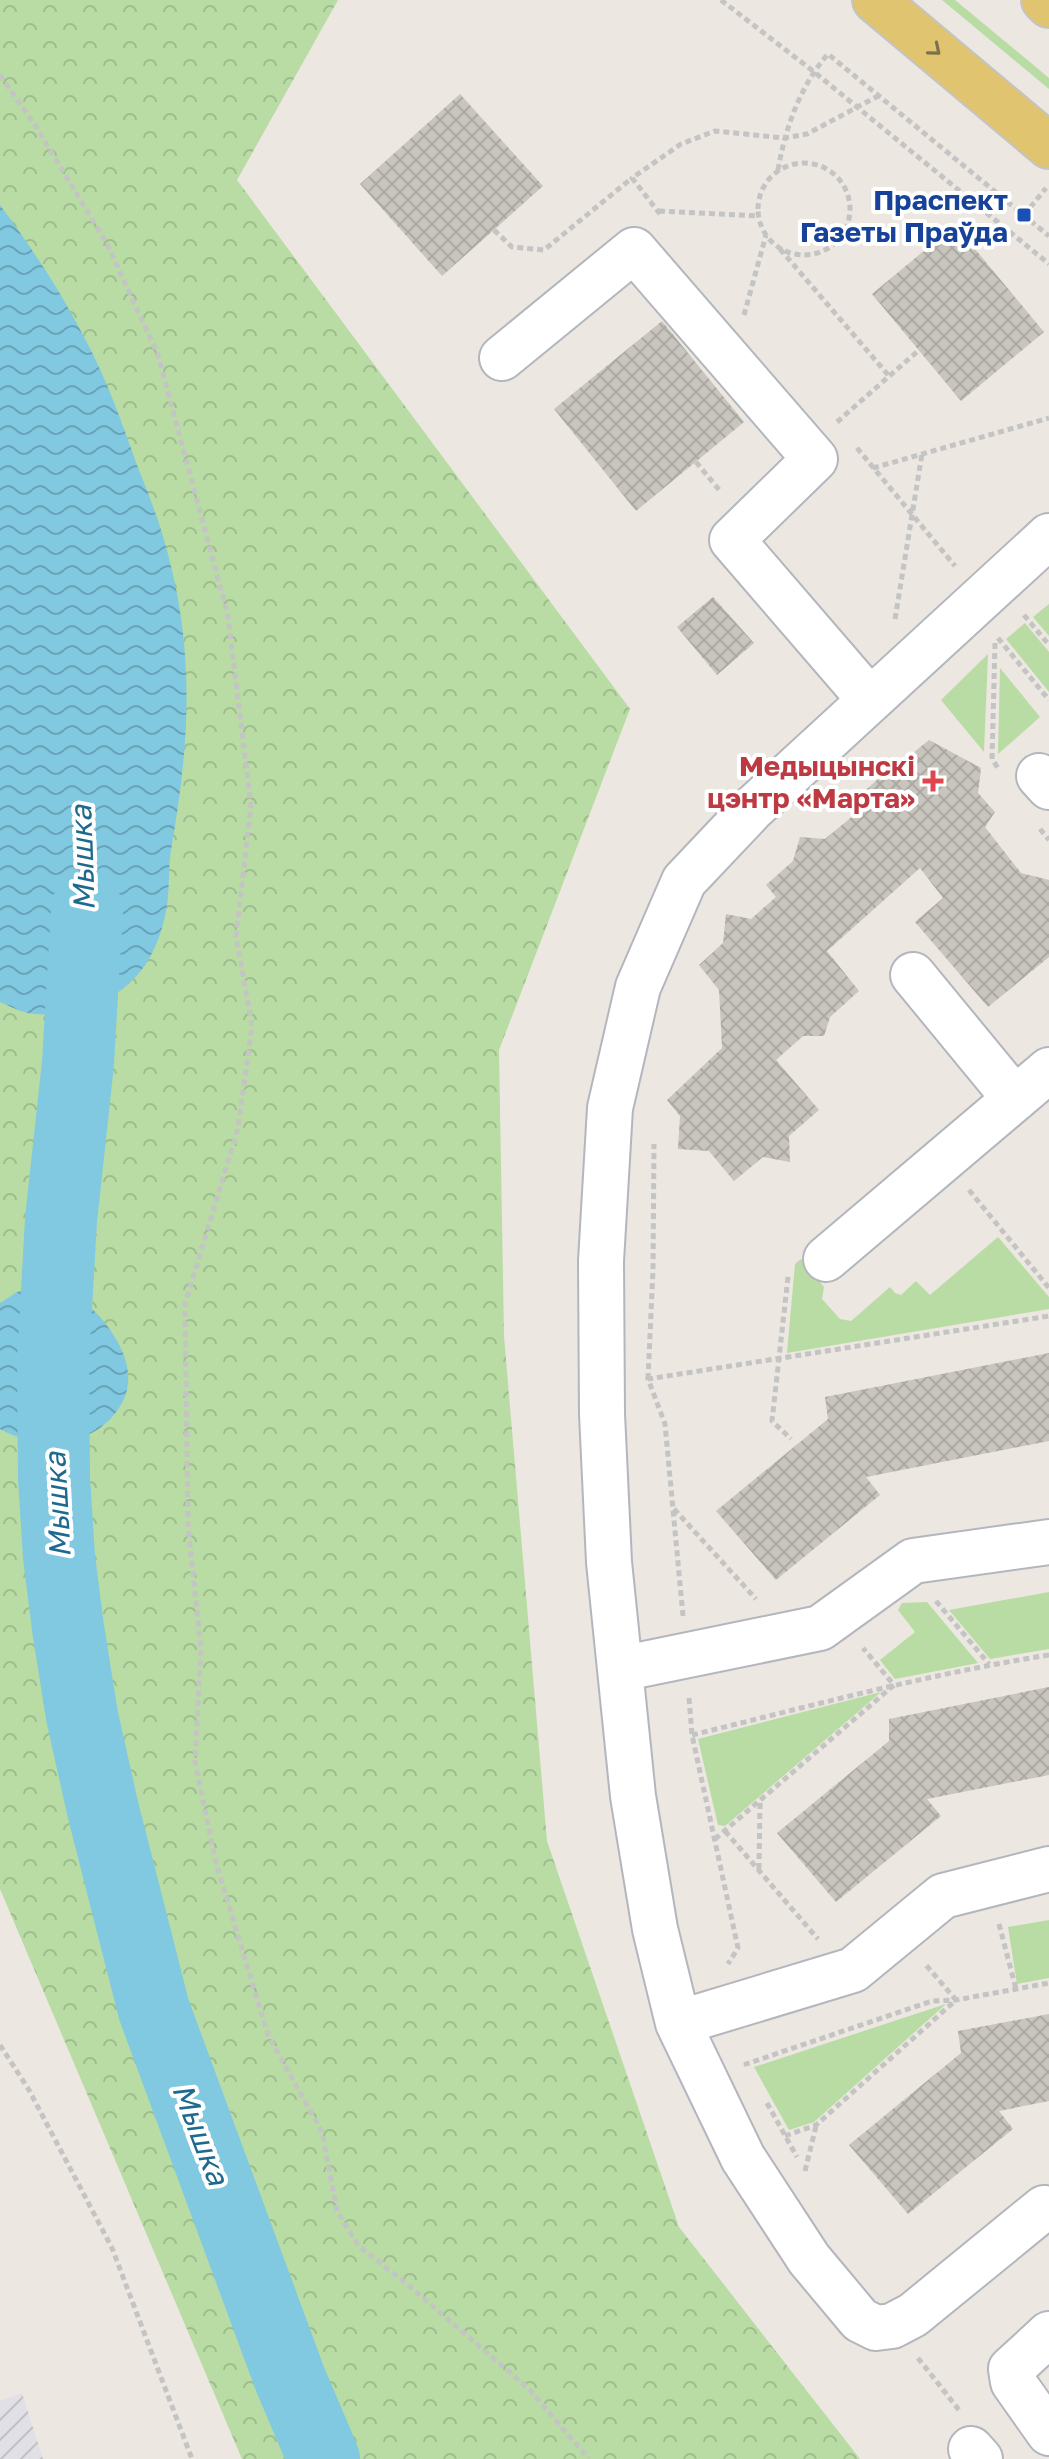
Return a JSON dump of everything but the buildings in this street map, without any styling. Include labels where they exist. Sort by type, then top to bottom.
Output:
[{"type":"main road","points":[[875,0],[1049,146]]},
{"type":"main road","points":[[1044,0],[1049,5]]},
{"type":"lane","points":[[502,358],[634,250],[815,459],[732,540],[870,700]]},
{"type":"lane","points":[[1044,2208],[913,2315],[892,2326],[876,2328],[860,2320],[809,2259],[743,2158],[678,2023],[655,1929],[640,1840],[609,1562],[602,1414],[601,1261],[610,1108],[638,987],[684,881],[753,808],[908,665],[1002,616],[1049,536]]},
{"type":"lane","points":[[826,1259],[1036,1091],[913,975]]},
{"type":"lane","points":[[620,1669],[820,1628],[913,1561],[1049,1542]]},
{"type":"lane","points":[[678,2023],[853,1970],[943,1896],[1049,1869]]},
{"type":"lane","points":[[1049,2334],[1011,2369],[1013,2382],[1049,2433]]},
{"type":"path","points":[[721,0],[1049,264]]},
{"type":"path","points":[[778,170],[784,138],[813,71],[828,54],[1049,236]]},
{"type":"path","points":[[0,75],[35,125],[107,244],[158,355],[228,616],[250,790],[251,806],[236,936],[252,1026],[238,1128],[185,1304],[188,1527],[201,1648],[195,1762],[216,1863],[268,2035],[322,2132],[337,2211],[358,2245],[528,2388],[589,2459]]},
{"type":"path","points":[[494,230],[512,247],[544,250],[632,178],[681,144],[715,131],[784,138],[807,134],[878,96]]},
{"type":"path","points":[[779,248],[802,255],[818,253],[830,248],[842,237],[851,208],[840,179],[828,169],[802,162],[778,170],[761,191],[758,216],[766,235],[889,376]]},
{"type":"path","points":[[632,178],[667,223]]},
{"type":"path","points":[[1024,215],[1049,185]]},
{"type":"path","points":[[658,211],[758,216]]},
{"type":"path","points":[[734,303],[754,327]]},
{"type":"path","points":[[845,434],[836,423],[919,350]]},
{"type":"path","points":[[873,468],[1049,418]]},
{"type":"path","points":[[854,445],[1002,616],[1049,700]]},
{"type":"path","points":[[908,665],[892,644],[922,454]]},
{"type":"path","points":[[983,645],[1002,616],[1028,604]]},
{"type":"path","points":[[1002,616],[1049,645]]},
{"type":"path","points":[[1002,616],[992,759],[1031,790],[1049,840]]},
{"type":"path","points":[[654,1132],[648,1379],[665,1424],[684,1630]]},
{"type":"path","points":[[994,1221],[1049,1288]]},
{"type":"path","points":[[791,1439],[772,1421],[789,1264],[826,1259]]},
{"type":"path","points":[[648,1379],[1049,1316]]},
{"type":"path","points":[[673,1508],[762,1605]]},
{"type":"path","points":[[936,1601],[989,1664]]},
{"type":"path","points":[[839,1615],[894,1685]]},
{"type":"path","points":[[752,2076],[723,2010],[716,1983],[738,1948],[692,1735],[894,1685],[989,1664],[1049,1655]]},
{"type":"path","points":[[715,1839],[894,1685]]},
{"type":"path","points":[[759,1871],[760,1802]]},
{"type":"path","points":[[725,1831],[825,1946]]},
{"type":"path","points":[[898,1933],[956,2000]]},
{"type":"path","points":[[746,2064],[932,2001],[956,2000],[1049,1983]]},
{"type":"path","points":[[785,2136],[816,2125],[956,2000]]},
{"type":"path","points":[[0,2045],[29,2090],[112,2248],[192,2459]]},
{"type":"path","points":[[766,2100],[812,2184]]},
{"type":"path","points":[[805,2171],[816,2125]]},
{"type":"path","points":[[892,2326],[971,2441]]},
{"type":"shaded area","points":[[22,2393],[43,2459],[0,2459],[0,2401]]},
{"type":"green space","points":[[0,0],[338,0],[237,180],[630,709],[499,1050],[504,1336],[547,1841],[679,2227],[860,2459],[242,2459],[0,1889]]},
{"type":"green space","points":[[942,0],[955,0],[1049,78],[1049,89]]},
{"type":"green space","points":[[1049,604],[1049,636],[1033,617]]},
{"type":"green space","points":[[1025,623],[1049,652],[1049,692],[1006,639]]},
{"type":"green space","points":[[988,654],[984,752],[941,700]]},
{"type":"green space","points":[[1000,668],[1040,717],[998,754]]},
{"type":"green space","points":[[998,1237],[1049,1297],[1049,1309],[787,1353],[795,1264],[801,1259],[824,1287],[822,1299],[840,1319],[851,1321],[890,1287],[901,1295],[916,1281],[930,1295]]},
{"type":"green space","points":[[1049,1592],[1049,1649],[990,1659],[949,1610]]},
{"type":"green space","points":[[927,1602],[978,1663],[895,1679],[880,1660],[915,1632],[898,1610],[902,1603]]},
{"type":"green space","points":[[881,1692],[725,1826],[718,1825],[698,1739]]},
{"type":"green space","points":[[1049,1920],[1049,1978],[1017,1984],[1008,1927]]},
{"type":"green space","points":[[946,2004],[814,2122],[789,2130],[754,2067]]},
{"type":"water","points":[[0,205],[65,302],[106,384],[162,533],[173,573],[185,650],[183,764],[167,907],[160,934],[145,965],[124,988],[94,1005],[52,1014],[28,1013],[0,1002]]},
{"type":"water","points":[[42,1285],[71,1293],[93,1309],[117,1340],[127,1365],[127,1391],[113,1416],[93,1432],[71,1440],[32,1439],[0,1429],[0,1303],[17,1292]]},
{"type":"waterway","name":"Мышка","points":[[87,909],[78,1063],[61,1220],[53,1362],[54,1478],[68,1628],[82,1716],[103,1810],[154,2010],[290,2379],[324,2459]]},
{"type":"place","name":"Праспект Газеты Праўда","points":[[1024,215]]},
{"type":"place","name":"Медыцынскі цэнтр «Марта»","points":[[933,781]]}]
